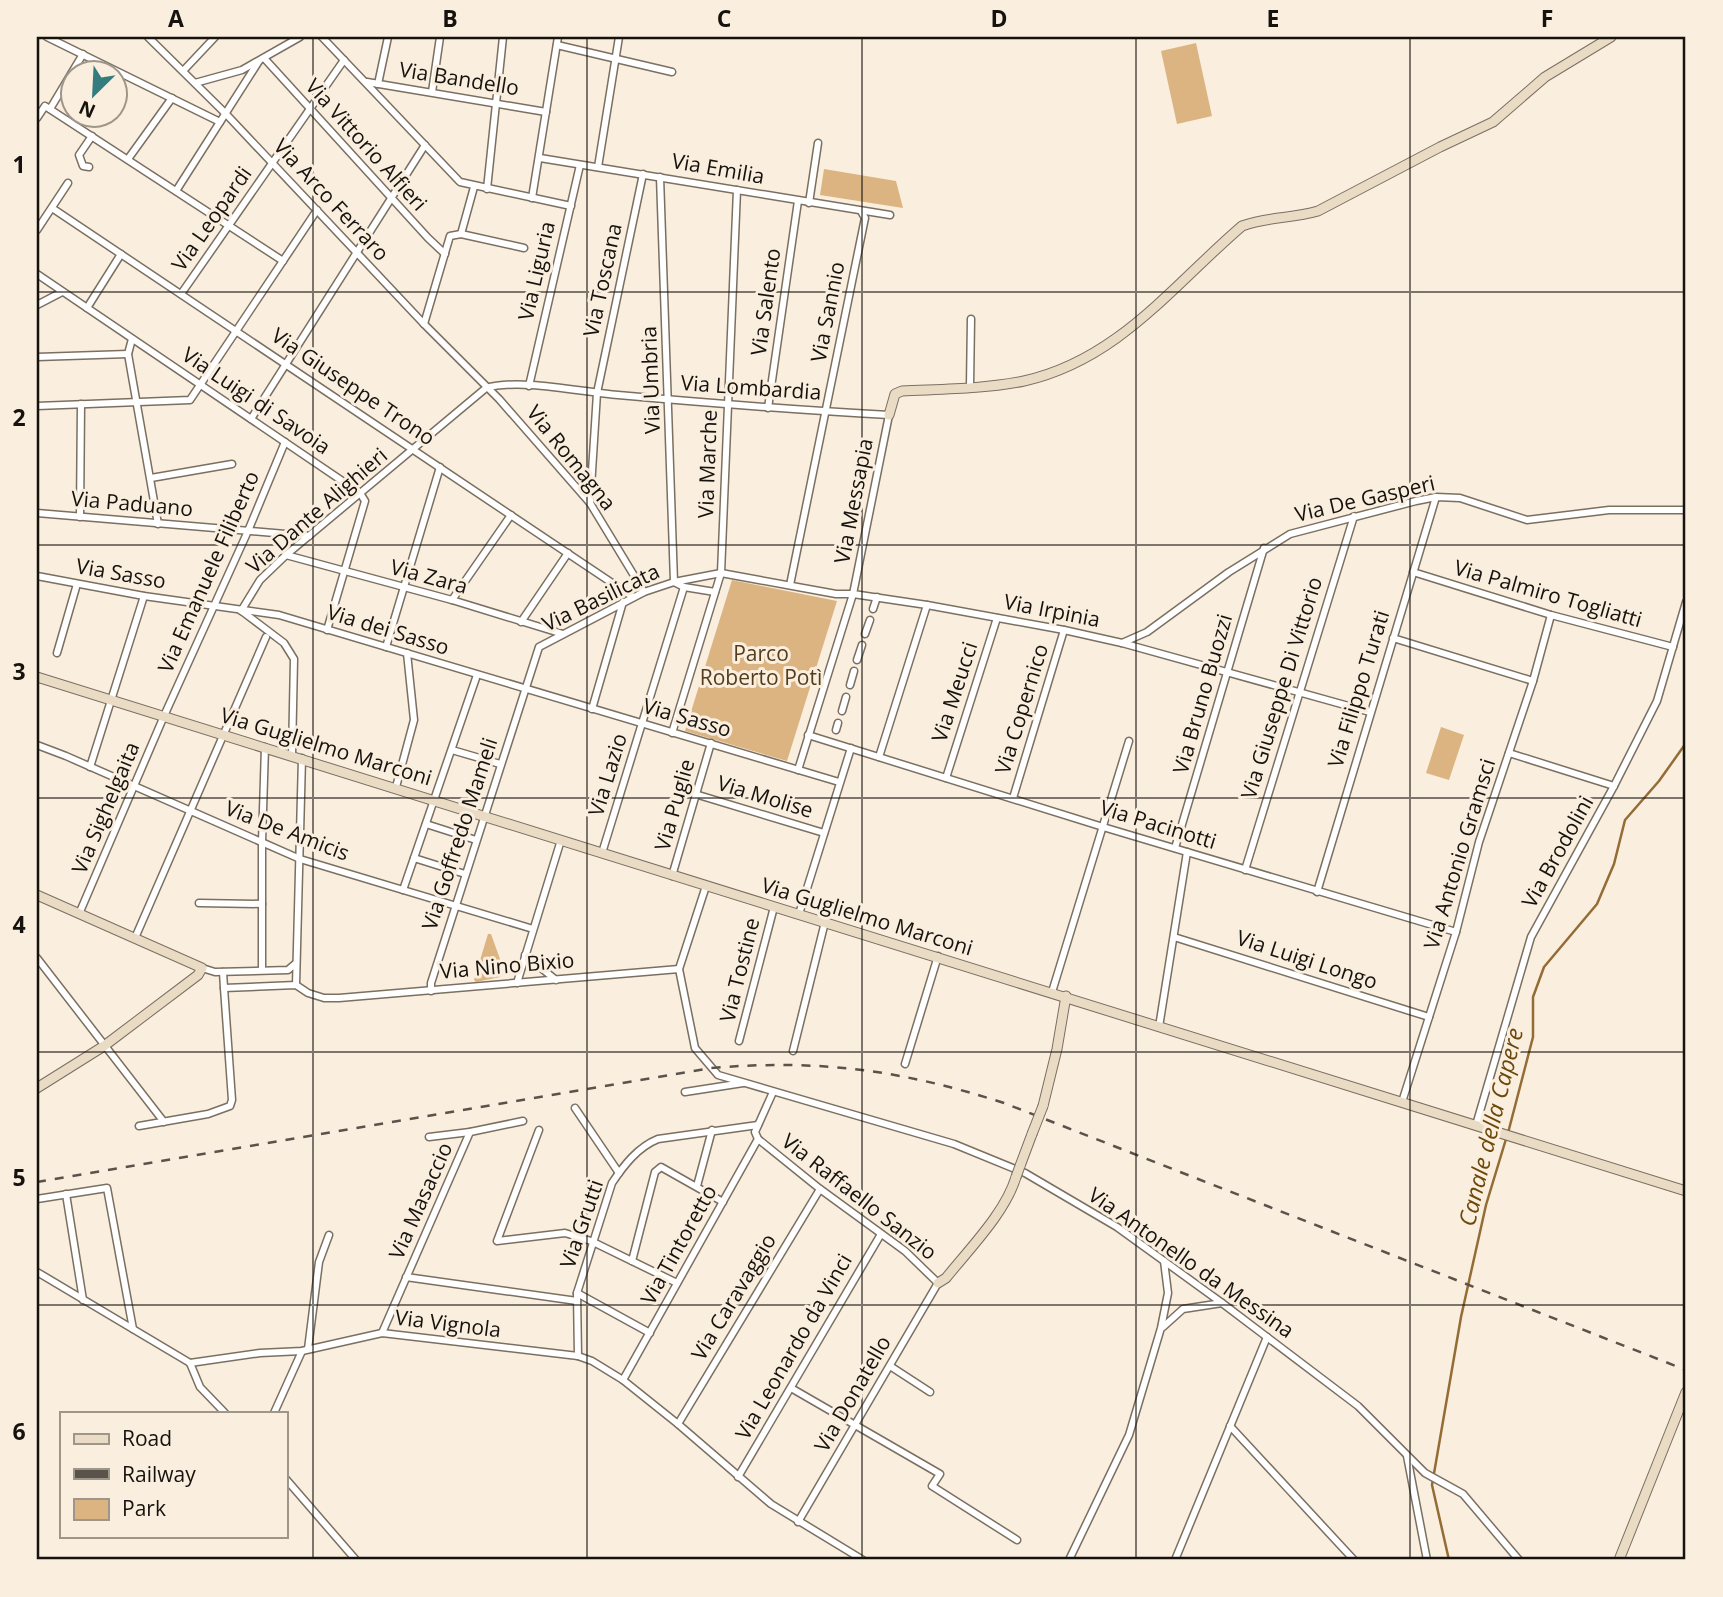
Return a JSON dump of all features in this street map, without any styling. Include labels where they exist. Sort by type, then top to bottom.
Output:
[{"type":"main road","points":[[889,415],[895,394],[902,391],[1023,381],[1088,358],[1124,335],[1242,226],[1263,219],[1302,216],[1318,211],[1493,122],[1545,78],[1611,37]]},
{"type":"main road","name":"Via Guglielmo Marconi","points":[[37,677],[1686,1191]]},
{"type":"main road","points":[[37,895],[202,968],[198,975],[104,1046],[37,1088]]},
{"type":"main road","points":[[938,1283],[946,1278],[1012,1190],[1043,1106],[1058,1049],[1066,996]]},
{"type":"main road","points":[[1618,1560],[1685,1394]]},
{"type":"street","points":[[47,37],[220,121]]},
{"type":"street","name":"Via Arco Ferraro","points":[[148,37],[226,114],[486,388]]},
{"type":"street","points":[[183,71],[215,37]]},
{"type":"street","points":[[195,83],[242,70],[300,37]]},
{"type":"street","points":[[322,37],[460,182],[571,206]]},
{"type":"street","points":[[378,84],[388,37]]},
{"type":"street","points":[[432,92],[440,37]]},
{"type":"street","points":[[487,189],[503,37]]},
{"type":"street","points":[[598,167],[619,37]]},
{"type":"street","points":[[532,198],[557,41],[672,72]]},
{"type":"street","points":[[37,118],[48,107],[83,54]]},
{"type":"street","points":[[176,191],[261,59]]},
{"type":"street","name":"Via Vittorio Alfieri","points":[[261,59],[445,254]]},
{"type":"street","name":"Via Leopardi","points":[[181,294],[344,60]]},
{"type":"street","name":"Via Bandello","points":[[365,82],[546,112]]},
{"type":"street","points":[[128,159],[172,98]]},
{"type":"street","points":[[48,107],[283,261]]},
{"type":"street","points":[[89,167],[83,166],[79,155],[92,136]]},
{"type":"street","points":[[809,203],[818,143]]},
{"type":"street","points":[[251,419],[425,145]]},
{"type":"street","name":"Via Emilia","points":[[540,158],[890,215]]},
{"type":"street","name":"Via Liguria","points":[[528,386],[580,165]]},
{"type":"street","name":"Via Toscana","points":[[590,503],[597,393],[643,174]]},
{"type":"street","name":"Via Umbria","points":[[660,177],[674,582]]},
{"type":"street","points":[[37,230],[68,183]]},
{"type":"street","points":[[461,234],[474,187]]},
{"type":"street","name":"Via Marche","points":[[672,733],[721,573],[737,190]]},
{"type":"street","name":"Via Salento","points":[[768,408],[798,201]]},
{"type":"street","name":"Via Giuseppe Trono","points":[[52,208],[633,597]]},
{"type":"street","points":[[37,406],[190,400],[317,210]]},
{"type":"street","name":"Via Sannio","points":[[790,585],[865,218],[861,211]]},
{"type":"street","points":[[424,324],[450,236],[461,234],[524,248]]},
{"type":"street","points":[[87,308],[121,254]]},
{"type":"street","name":"Via Luigi di Savoia","points":[[37,274],[360,493]]},
{"type":"street","points":[[37,305],[62,292]]},
{"type":"street","points":[[970,386],[971,319]]},
{"type":"street","points":[[132,339],[128,354],[158,524]]},
{"type":"street","points":[[37,357],[128,354]]},
{"type":"street","name":"Via Lombardia","points":[[486,388],[504,384],[768,408],[889,415]]},
{"type":"street","name":"Via Dante Alighieri","points":[[241,611],[260,580],[286,555],[486,388]]},
{"type":"street","name":"Via Romagna","points":[[486,388],[499,399],[590,503],[644,592]]},
{"type":"street","points":[[80,517],[81,404]]},
{"type":"street","name":"Via Messapia","points":[[798,770],[853,594],[889,415]]},
{"type":"street","name":"Via Emanuele Filiberto","points":[[164,716],[248,531],[285,442]]},
{"type":"street","points":[[151,478],[232,464]]},
{"type":"street","points":[[386,647],[440,467]]},
{"type":"street","points":[[327,630],[365,501],[360,493]]},
{"type":"street","name":"Via De Gasperi","points":[[1122,643],[1147,632],[1264,548],[1290,534],[1354,516],[1436,497],[1460,498],[1527,520],[1609,510],[1686,510]]},
{"type":"street","name":"Via Filippo Turati","points":[[1317,892],[1436,497]]},
{"type":"street","name":"Via Paduano","points":[[37,513],[309,536]]},
{"type":"street","points":[[452,600],[511,515]]},
{"type":"street","name":"Via Giuseppe Di Vittorio","points":[[1245,870],[1354,516]]},
{"type":"street","name":"Via Bruno Buozzi","points":[[1175,849],[1264,548]]},
{"type":"street","points":[[521,622],[568,553]]},
{"type":"street","name":"Via Zara","points":[[286,555],[452,600],[563,634]]},
{"type":"street","name":"Via Palmiro Togliatti","points":[[1413,572],[1551,615],[1673,648]]},
{"type":"street","name":"Via Basilicata","points":[[524,689],[539,647],[644,592],[674,582],[721,573]]},
{"type":"street","name":"Via Irpinia","points":[[721,573],[836,594],[927,605],[1064,630],[1122,643],[1370,712]]},
{"type":"street","name":"Via Sasso","points":[[37,576],[241,611]]},
{"type":"street","points":[[674,582],[684,587],[715,592]]},
{"type":"street","points":[[57,653],[77,584]]},
{"type":"street","name":"Via Lazio","points":[[602,853],[684,587]]},
{"type":"street","points":[[90,767],[144,596]]},
{"type":"street","points":[[873,609],[877,597]]},
{"type":"street","points":[[592,709],[623,602]]},
{"type":"street","name":"Via Brodolini","points":[[1476,1125],[1531,937],[1614,786],[1657,701],[1686,602]]},
{"type":"street","points":[[879,757],[927,605]]},
{"type":"street","points":[[224,988],[296,985],[300,859],[294,659],[284,643],[241,611]]},
{"type":"street","name":"Via dei Sasso","points":[[241,611],[279,615],[524,689]]},
{"type":"street","name":"Via Antonio Gramsci","points":[[1402,1102],[1455,932],[1479,842],[1533,681],[1551,615]]},
{"type":"street","name":"Via Meucci","points":[[946,778],[997,618]]},
{"type":"street","points":[[865,634],[870,620]]},
{"type":"street","name":"Via Copernico","points":[[1013,798],[1064,630]]},
{"type":"street","points":[[135,939],[266,637]]},
{"type":"street","points":[[1394,638],[1533,681]]},
{"type":"street","points":[[858,660],[862,645]]},
{"type":"street","points":[[396,787],[414,720],[407,653]]},
{"type":"street","points":[[850,685],[854,671]]},
{"type":"street","points":[[403,890],[477,675]]},
{"type":"street","name":"Via Sasso","points":[[524,689],[839,782]]},
{"type":"street","name":"Via Goffredo Mameli","points":[[431,991],[431,983],[464,874],[524,689]]},
{"type":"street","points":[[842,711],[846,696]]},
{"type":"street","name":"Via Sighelgaita","points":[[79,914],[164,716]]},
{"type":"street","name":"Via Pacinotti","points":[[808,736],[1455,932]]},
{"type":"street","points":[[1052,992],[1129,741]]},
{"type":"street","name":"Via Puglie","points":[[673,876],[710,743]]},
{"type":"street","name":"Via De Amicis","points":[[37,745],[300,859],[533,929]]},
{"type":"street","points":[[262,970],[265,747]]},
{"type":"street","points":[[799,914],[851,748]]},
{"type":"street","points":[[452,750],[500,764]]},
{"type":"street","points":[[1509,753],[1614,786]]},
{"type":"street","name":"Via Molise","points":[[695,794],[824,833]]},
{"type":"street","points":[[426,824],[476,841]]},
{"type":"street","points":[[517,983],[561,840]]},
{"type":"street","points":[[1159,1027],[1187,852]]},
{"type":"street","points":[[414,858],[464,874]]},
{"type":"street","points":[[679,969],[706,886]]},
{"type":"street","points":[[199,903],[262,904]]},
{"type":"street","name":"Via Tostine","points":[[739,1041],[774,907]]},
{"type":"street","points":[[793,1051],[825,922]]},
{"type":"street","name":"Via Luigi Longo","points":[[1174,936],[1429,1017]]},
{"type":"street","points":[[525,955],[556,980]]},
{"type":"street","points":[[905,1064],[937,956]]},
{"type":"street","points":[[37,958],[164,1122]]},
{"type":"street","points":[[202,968],[215,972],[288,970],[295,964]]},
{"type":"street","name":"Via Nino Bixio","points":[[296,985],[324,998],[339,998],[679,969]]},
{"type":"street","name":"Via Antonello da Messina","points":[[679,969],[695,1048],[718,1075],[954,1144],[1025,1173],[1117,1227],[1358,1406],[1425,1473],[1463,1494],[1519,1560]]},
{"type":"street","points":[[139,1126],[208,1114],[230,1106],[232,1100],[223,972]]},
{"type":"street","points":[[685,1092],[745,1083]]},
{"type":"street","points":[[758,1125],[773,1092]]},
{"type":"street","points":[[575,1108],[619,1173]]},
{"type":"street","name":"Via Masaccio","points":[[382,1333],[470,1132],[523,1121]]},
{"type":"street","name":"Via Grutti","points":[[578,1356],[577,1293],[612,1183],[619,1173],[645,1144],[658,1139],[758,1125]]},
{"type":"street","name":"Via Tintoretto","points":[[623,1381],[758,1139],[755,1132],[758,1125]]},
{"type":"street","points":[[539,1130],[497,1241],[565,1233],[592,1241],[677,1283]]},
{"type":"street","points":[[697,1186],[712,1130]]},
{"type":"street","points":[[429,1138],[470,1132]]},
{"type":"street","name":"Via Raffaello Sanzio","points":[[758,1139],[820,1189],[905,1251],[938,1283]]},
{"type":"street","points":[[632,1261],[655,1172],[661,1167],[723,1202]]},
{"type":"street","points":[[37,1199],[107,1188],[133,1329]]},
{"type":"street","name":"Via Caravaggio","points":[[678,1424],[820,1189]]},
{"type":"street","points":[[66,1194],[83,1300]]},
{"type":"street","name":"Via Leonardo da Vinci","points":[[738,1477],[881,1234]]},
{"type":"street","points":[[274,1412],[305,1350],[319,1262],[329,1235]]},
{"type":"street","points":[[1069,1560],[1129,1435],[1161,1328],[1168,1293],[1164,1261]]},
{"type":"street","points":[[37,1272],[190,1363],[200,1387],[224,1412]]},
{"type":"street","points":[[406,1277],[577,1301]]},
{"type":"street","name":"Via Donatello","points":[[798,1522],[938,1283]]},
{"type":"street","points":[[577,1293],[650,1333]]},
{"type":"street","points":[[1161,1328],[1183,1309],[1222,1303]]},
{"type":"street","name":"Via Vignola","points":[[190,1363],[305,1350],[382,1333],[578,1356]]},
{"type":"street","points":[[1175,1560],[1267,1337]]},
{"type":"street","points":[[578,1356],[592,1361],[623,1381],[771,1504],[863,1560]]},
{"type":"street","points":[[890,1366],[930,1392]]},
{"type":"street","points":[[791,1388],[940,1474],[932,1486],[1017,1540]]},
{"type":"street","points":[[1230,1426],[1354,1560]]},
{"type":"street","points":[[1407,1455],[1427,1560]]},
{"type":"street","points":[[287,1480],[356,1560]]},
{"type":"green space","points":[[1196,43],[1212,116],[1177,124],[1161,51]]},
{"type":"green space","points":[[824,169],[896,181],[903,208],[820,195]]},
{"type":"green space","name":"Parco Roberto Potì","points":[[732,580],[837,601],[787,761],[685,731]]},
{"type":"green space","points":[[1441,727],[1464,735],[1449,780],[1426,773]]},
{"type":"green space","points":[[488,934],[491,934],[505,973],[500,977],[476,982],[474,980]]},
{"type":"waterway","name":"Canale della Capere","points":[[1508,1133],[1533,1037],[1533,997],[1544,967],[1597,904],[1614,864],[1625,820],[1659,781],[1686,743]]},
{"type":"waterway","name":"Canale della Capere","points":[[1449,1560],[1432,1485],[1461,1317],[1486,1205],[1506,1139]]},
{"type":"railway","points":[[37,1182],[711,1068],[788,1065],[860,1070],[930,1082],[1004,1103],[1686,1370]]}]
